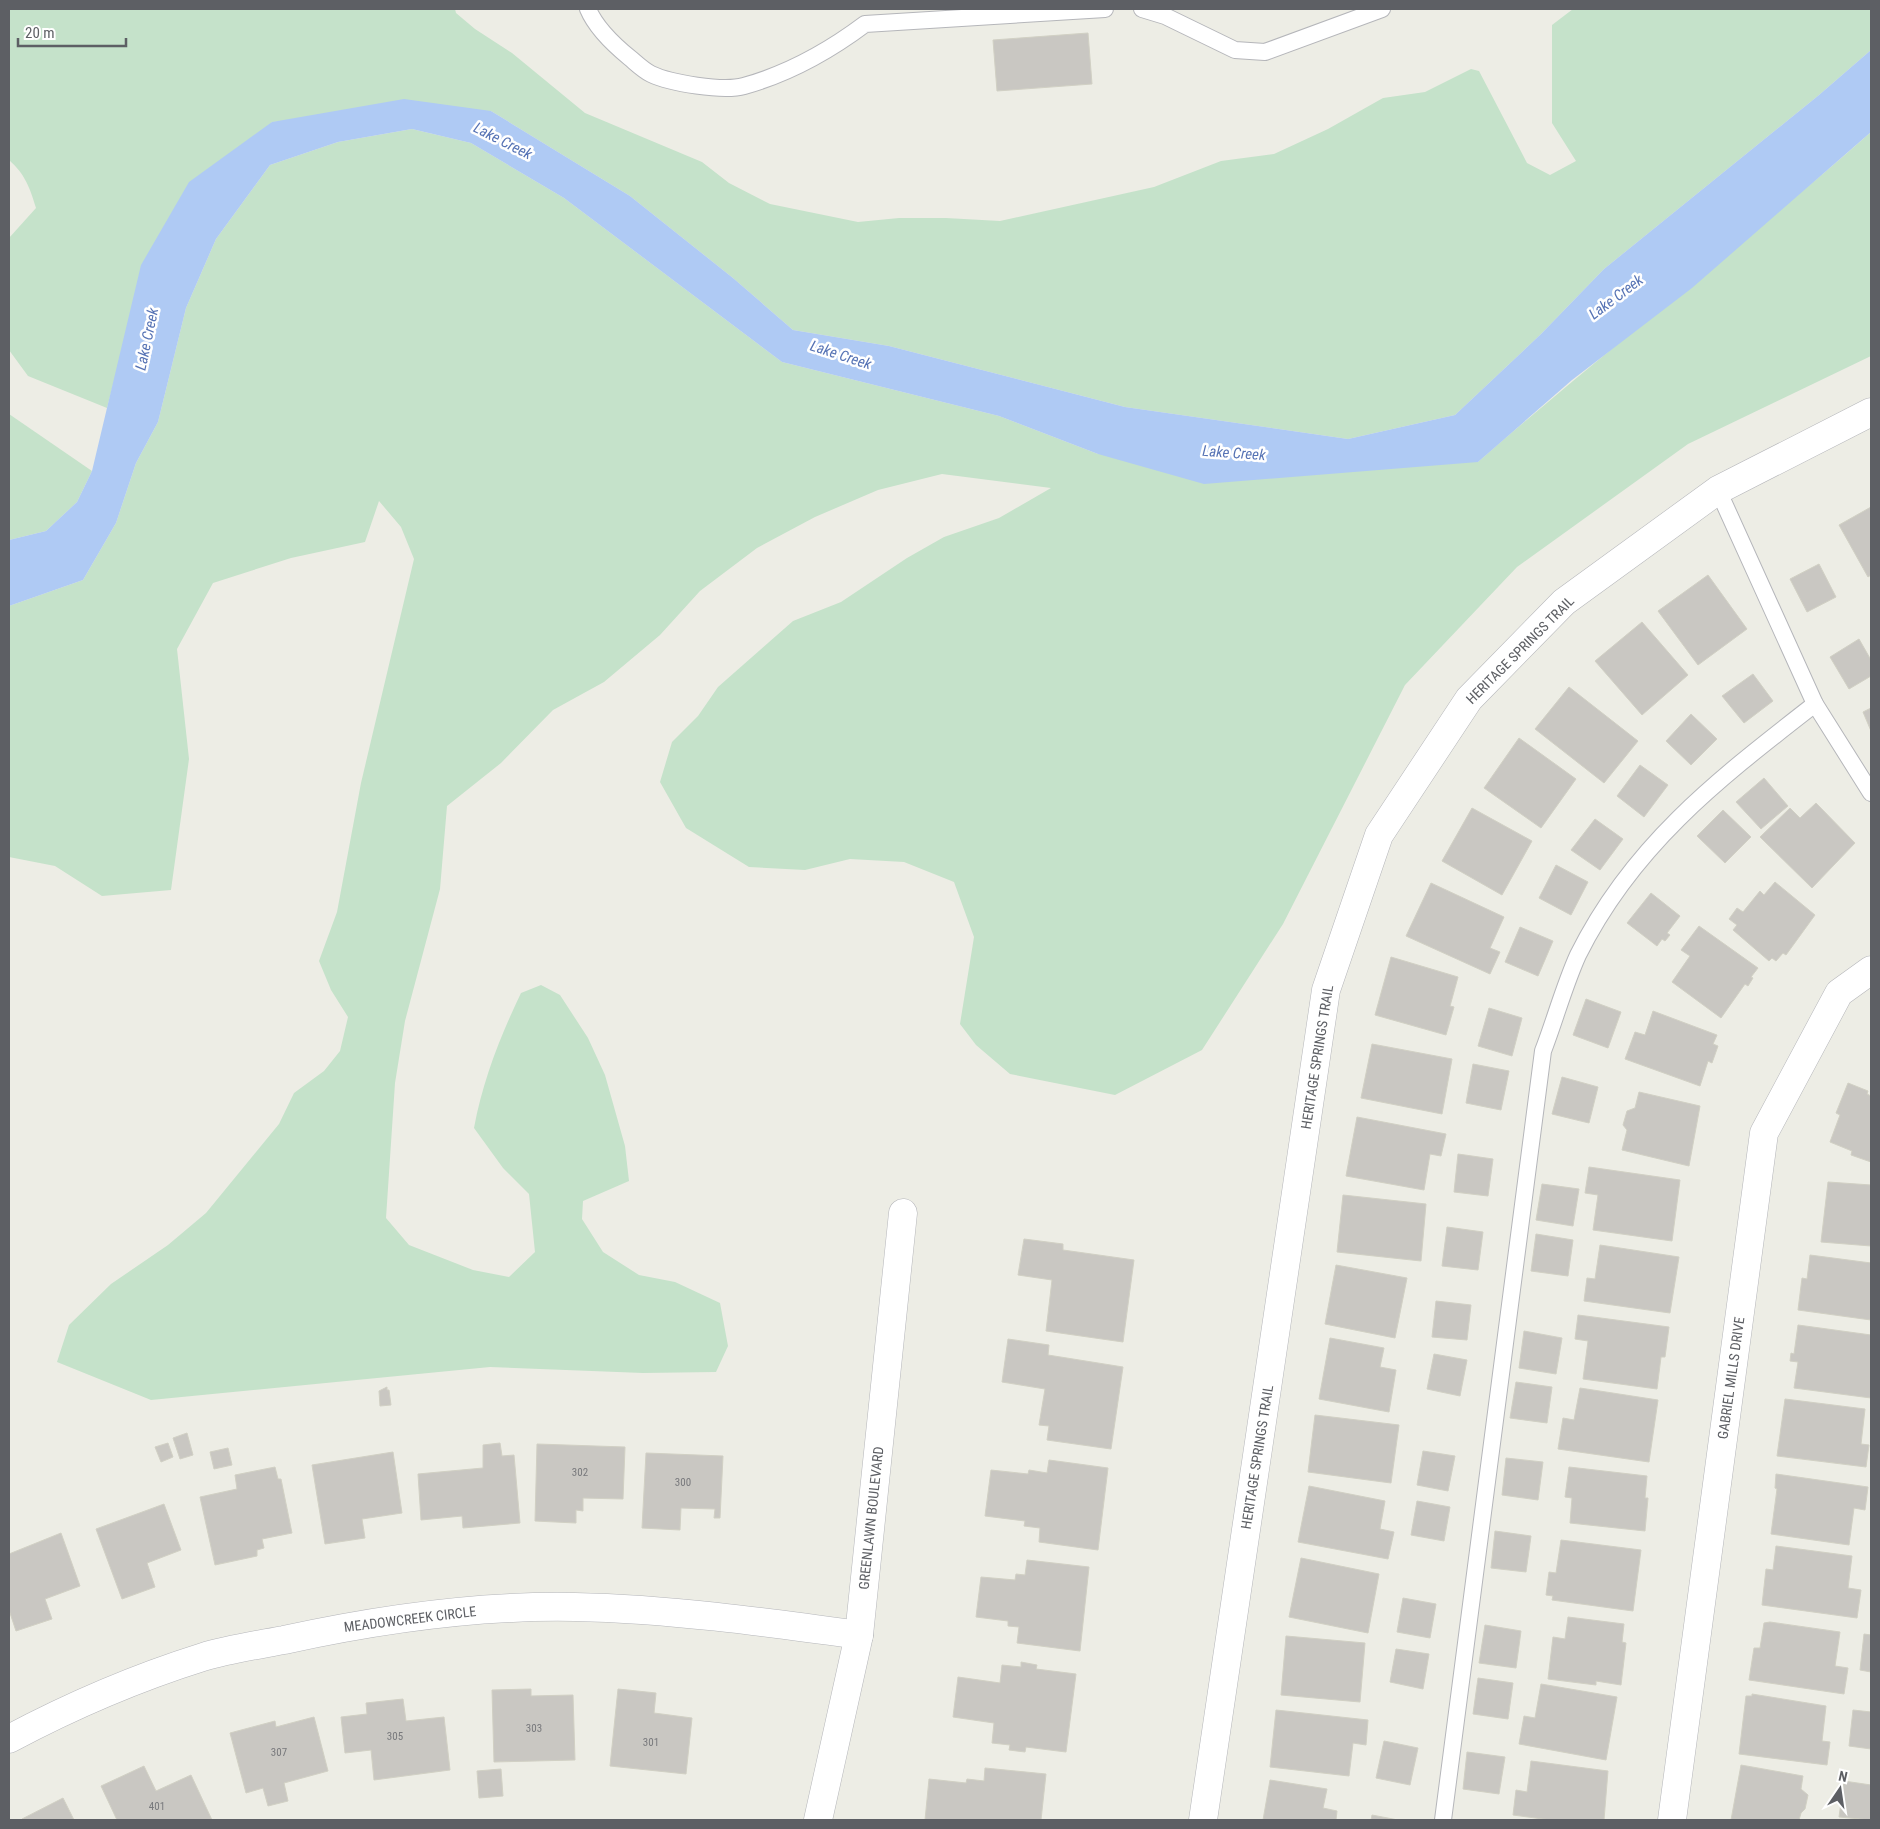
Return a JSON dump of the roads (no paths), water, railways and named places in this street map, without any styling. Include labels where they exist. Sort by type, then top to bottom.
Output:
[{"type":"street","name":"HERITAGE SPRINGS TRAIL","points":[[1203,1820],[1326,990],[1379,835],[1469,699],[1564,602],[1718,490],[1871,412]]},
{"type":"street","name":"GABRIEL MILLS DRIVE","points":[[1672,1820],[1764,1133],[1839,993],[1871,970]]},
{"type":"street","name":"GREENLAWN BOULEVARD","points":[[818,1820],[858,1635],[903,1213]]},
{"type":"street","name":"MEADOWCREEK CIRCLE","points":[[9,1739],[51,1716],[143,1678],[205,1656],[334,1629],[437,1613],[508,1608],[575,1607],[723,1616],[858,1635]]},
{"type":"lane","points":[[588,9],[591,16],[615,46],[649,73],[688,85],[742,87],[800,64],[845,39],[865,24],[1105,9]]},
{"type":"lane","points":[[1142,9],[1165,16],[1235,50],[1265,52],[1382,9]]},
{"type":"lane","points":[[1718,490],[1815,704],[1871,793]]},
{"type":"lane","points":[[1443,1820],[1543,1052],[1578,956],[1622,882],[1673,822],[1734,767],[1815,704]]},
{"type":"water","name":"Lake Creek","points":[[1871,50],[1871,132],[1692,288],[1572,380],[1478,462],[1204,484],[1098,454],[999,416],[782,362],[564,198],[471,143],[412,129],[338,142],[270,165],[216,239],[186,308],[158,422],[136,463],[116,523],[83,580],[9,606],[9,540],[46,531],[77,502],[92,471],[141,265],[189,182],[272,122],[404,99],[491,111],[630,196],[733,278],[793,330],[889,346],[1125,407],[1348,439],[1455,415],[1541,334],[1604,269],[1819,95]]}]
